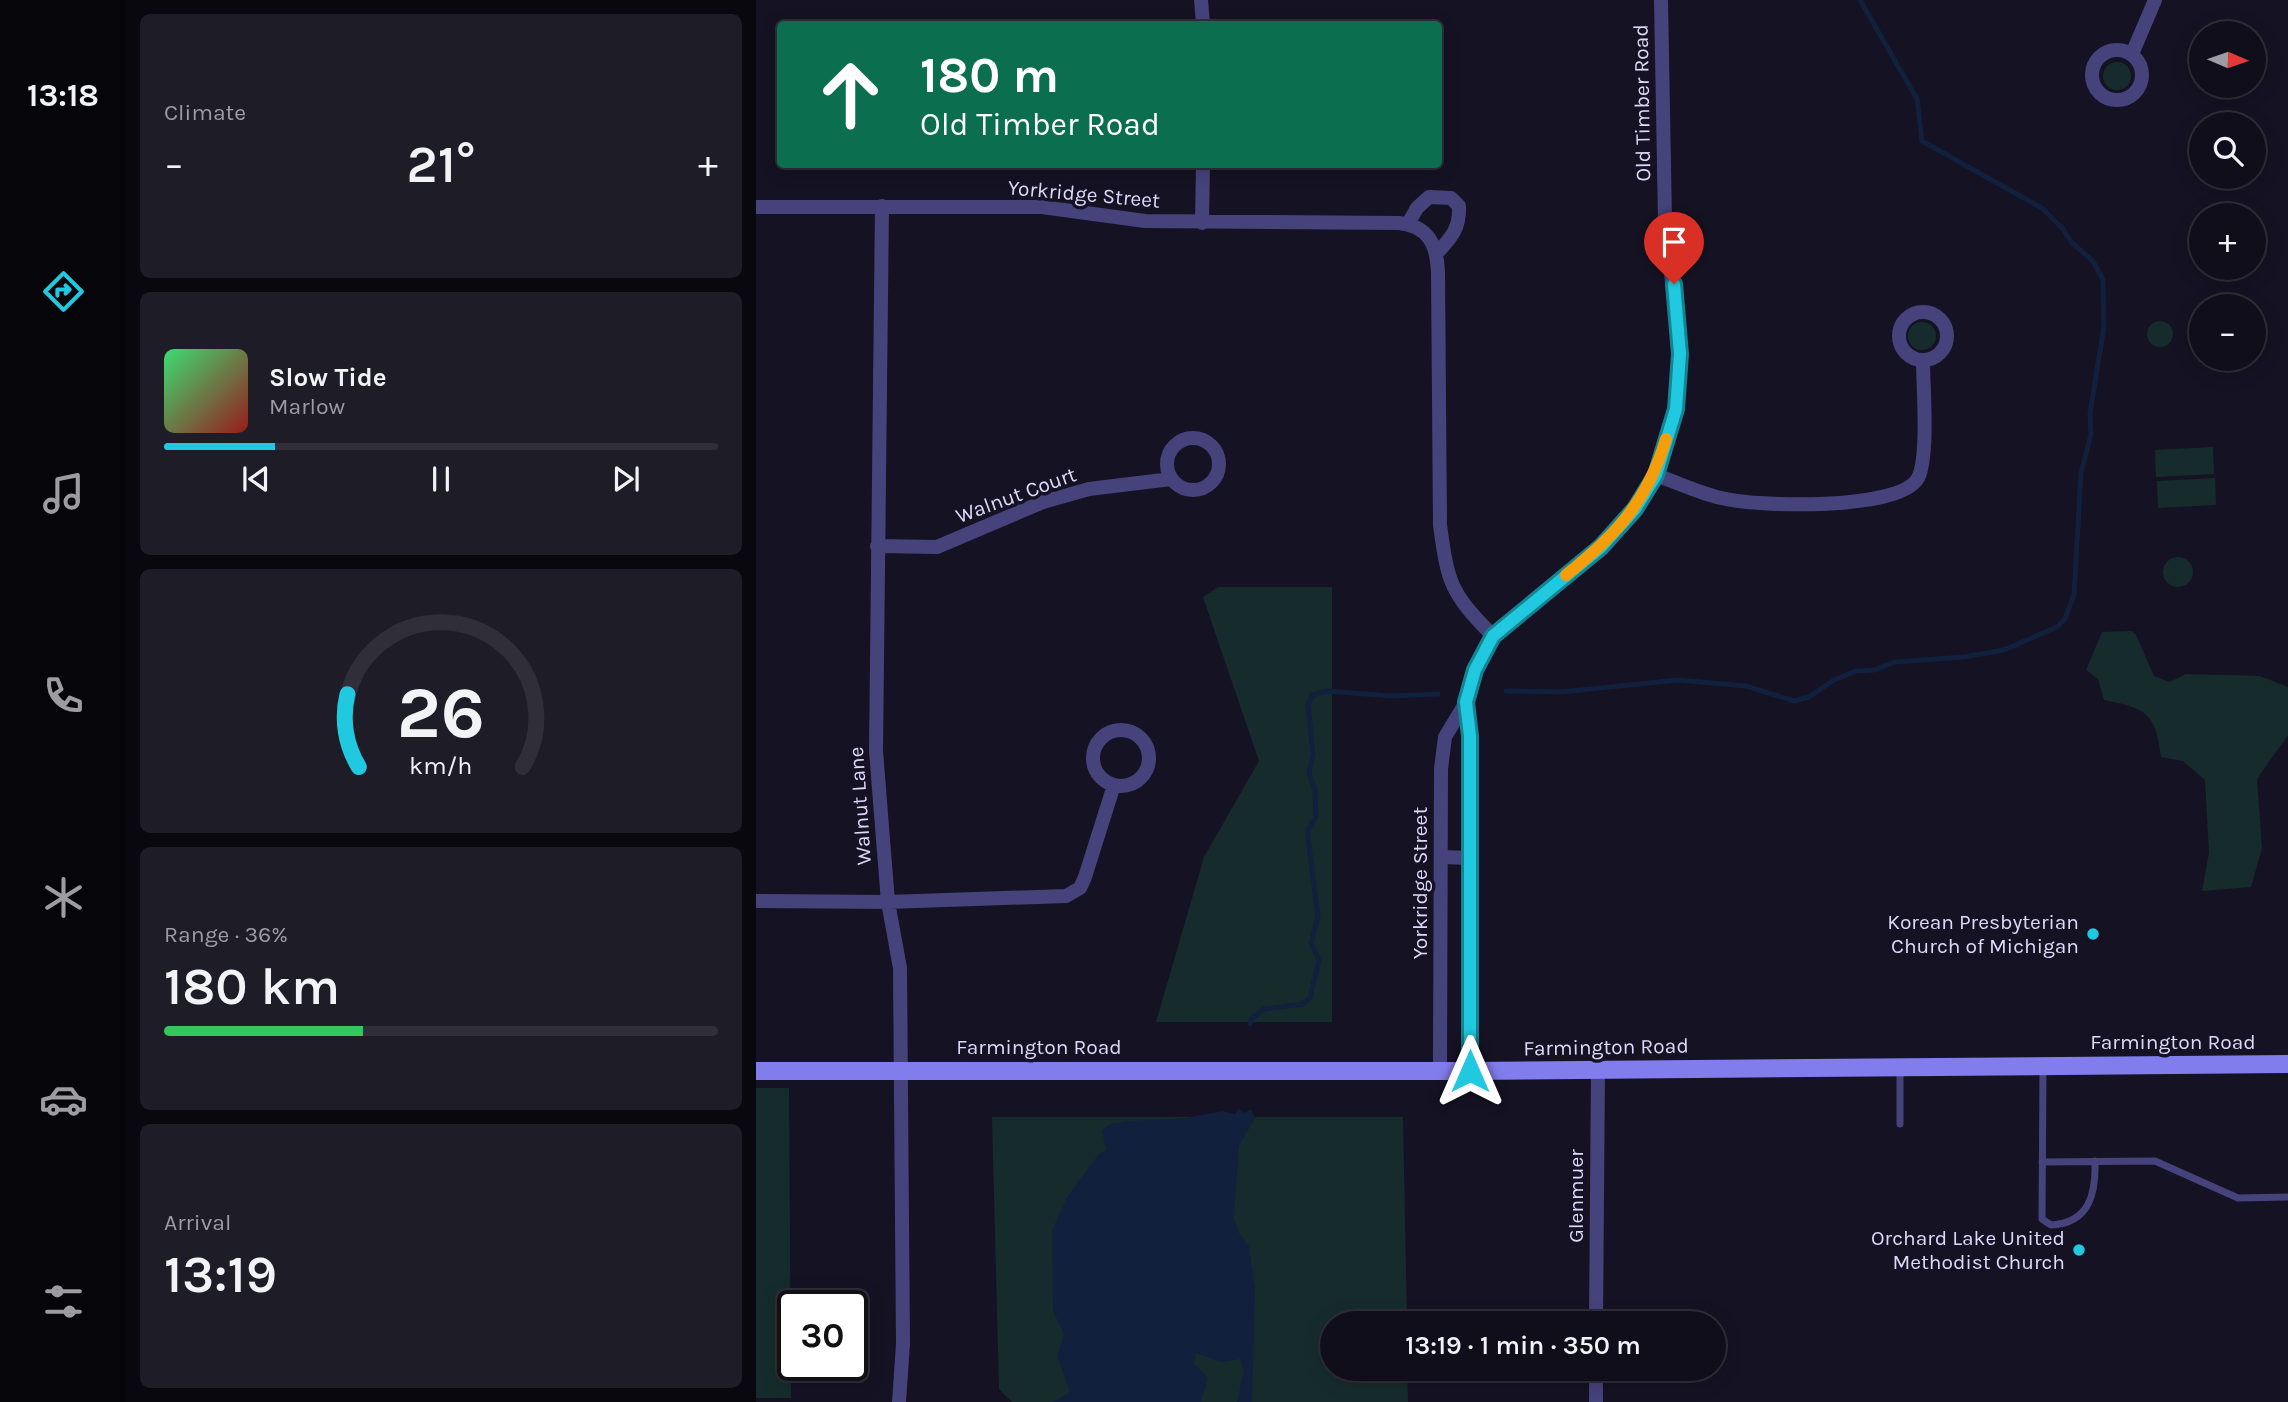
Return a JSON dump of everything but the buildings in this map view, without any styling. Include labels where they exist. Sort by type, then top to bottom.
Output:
[{"type":"street","points":[[1201,0],[1203,21]]},
{"type":"street","name":"Old Timber Road","points":[[1493,636],[1601,547],[1635,509],[1656,475],[1676,409],[1680,354],[1665,219],[1661,0]]},
{"type":"street","points":[[2132,54],[2155,0]]},
{"type":"street","points":[[1202,223],[1203,168]]},
{"type":"street","points":[[1437,253],[1454,235],[1460,222],[1459,206],[1451,198],[1429,197],[1417,208],[1408,224],[1425,233],[1437,253],[1440,525],[1446,563],[1450,582],[1461,603],[1493,636]]},
{"type":"street","name":"Walnut Lane","points":[[882,206],[876,751],[888,902],[900,968],[903,1344],[899,1402]]},
{"type":"street","name":"Yorkridge Street","points":[[756,207],[1042,207],[1133,220],[1408,224]]},
{"type":"street","points":[[1656,475],[1723,499],[1849,503],[1900,494],[1918,478],[1923,454],[1923,360]]},
{"type":"street","name":"Walnut Court","points":[[877,546],[937,547],[1043,502],[1089,489],[1171,479]]},
{"type":"street","name":"Yorkridge Street","points":[[1440,1071],[1441,769],[1445,737],[1466,702],[1475,670],[1493,636]]},
{"type":"street","name":"Yorkridge Street","points":[[1466,702],[1470,736],[1470,1071]]},
{"type":"street","points":[[756,901],[888,902],[1066,896],[1080,888],[1085,877],[1114,785]]},
{"type":"street","points":[[1442,857],[1470,858]]},
{"type":"street","name":"Farmington Road","points":[[756,1071],[1470,1071],[2288,1065]]},
{"type":"street","name":"Glenmuer","points":[[1596,1311],[1598,1069]]},
{"type":"street","points":[[1596,1381],[1596,1402]]},
{"type":"lane","points":[[2043,1065],[2042,1219],[2052,1225],[2077,1219],[2093,1199],[2095,1161]]},
{"type":"lane","points":[[1900,1067],[1900,1124]]},
{"type":"lane","points":[[2042,1162],[2155,1161],[2238,1198],[2288,1197]]},
{"type":"green space","points":[[2117,62],[2127,66],[2131,76],[2127,86],[2117,90],[2107,86],[2103,76],[2107,66]]},
{"type":"green space","points":[[2160,321],[2169,325],[2173,334],[2169,343],[2160,347],[2151,343],[2147,334],[2151,325]]},
{"type":"green space","points":[[1922,322],[1932,326],[1936,336],[1932,346],[1922,350],[1912,346],[1908,336],[1912,326]]},
{"type":"green space","points":[[2213,447],[2214,474],[2156,477],[2155,450]]},
{"type":"green space","points":[[2215,478],[2216,505],[2158,508],[2157,481]]},
{"type":"green space","points":[[2178,557],[2189,561],[2193,572],[2189,583],[2178,587],[2167,583],[2163,572],[2167,561]]},
{"type":"green space","points":[[1218,587],[1332,587],[1332,1022],[1156,1022],[1204,857],[1259,761],[1203,597]]},
{"type":"green space","points":[[2131,631],[2136,635],[2154,676],[2170,682],[2186,674],[2260,676],[2288,687],[2288,735],[2257,779],[2262,848],[2251,887],[2202,891],[2209,853],[2205,780],[2183,761],[2161,757],[2156,731],[2147,715],[2130,706],[2104,700],[2098,679],[2086,670],[2102,632]]},
{"type":"green space","points":[[756,1088],[789,1088],[790,1290],[777,1290],[777,1381],[791,1381],[791,1398],[756,1398]]},
{"type":"green space","points":[[992,1117],[1403,1117],[1407,1311],[1320,1311],[1320,1381],[1407,1381],[1408,1402],[1012,1402],[999,1389]]},
{"type":"water","points":[[1238,1109],[1245,1113],[1251,1109],[1255,1118],[1239,1146],[1234,1217],[1239,1233],[1249,1246],[1255,1289],[1252,1402],[1237,1402],[1244,1370],[1240,1359],[1221,1362],[1196,1353],[1194,1363],[1208,1378],[1201,1402],[1053,1402],[1070,1392],[1057,1356],[1064,1334],[1053,1311],[1052,1230],[1067,1197],[1099,1154],[1106,1150],[1102,1130],[1110,1124],[1129,1121],[1186,1118],[1222,1111],[1235,1114]]},
{"type":"waterway","points":[[1506,691],[1561,692],[1678,680],[1746,686],[1794,701],[1809,697],[1834,680],[1856,671],[1874,670],[1895,662],[1964,657],[2004,650],[2057,627],[2065,619],[2074,595],[2081,473],[2091,434],[2090,413],[2104,327],[2103,280],[2093,261],[2072,243],[2063,229],[2042,208],[1922,141],[1917,99],[1860,0]]},
{"type":"waterway","points":[[1250,1024],[1251,1019],[1264,1009],[1303,1004],[1310,998],[1319,960],[1311,943],[1318,917],[1308,838],[1308,830],[1316,817],[1315,790],[1309,774],[1313,754],[1308,705],[1312,695],[1327,691],[1392,696],[1438,694]]},
{"type":"slow traffic","points":[[1566,575],[1601,547],[1635,509],[1656,475],[1666,439]]},
{"type":"place","name":"Korean Presbyterian Church of Michigan","points":[[2093,934]]},
{"type":"place","name":"Orchard Lake United Methodist Church","points":[[2079,1250]]},
{"type":"route","points":[[1470,1071],[1470,736],[1466,702],[1475,670],[1493,636],[1601,547],[1635,509],[1656,475],[1676,409],[1680,354],[1674,284]]}]
